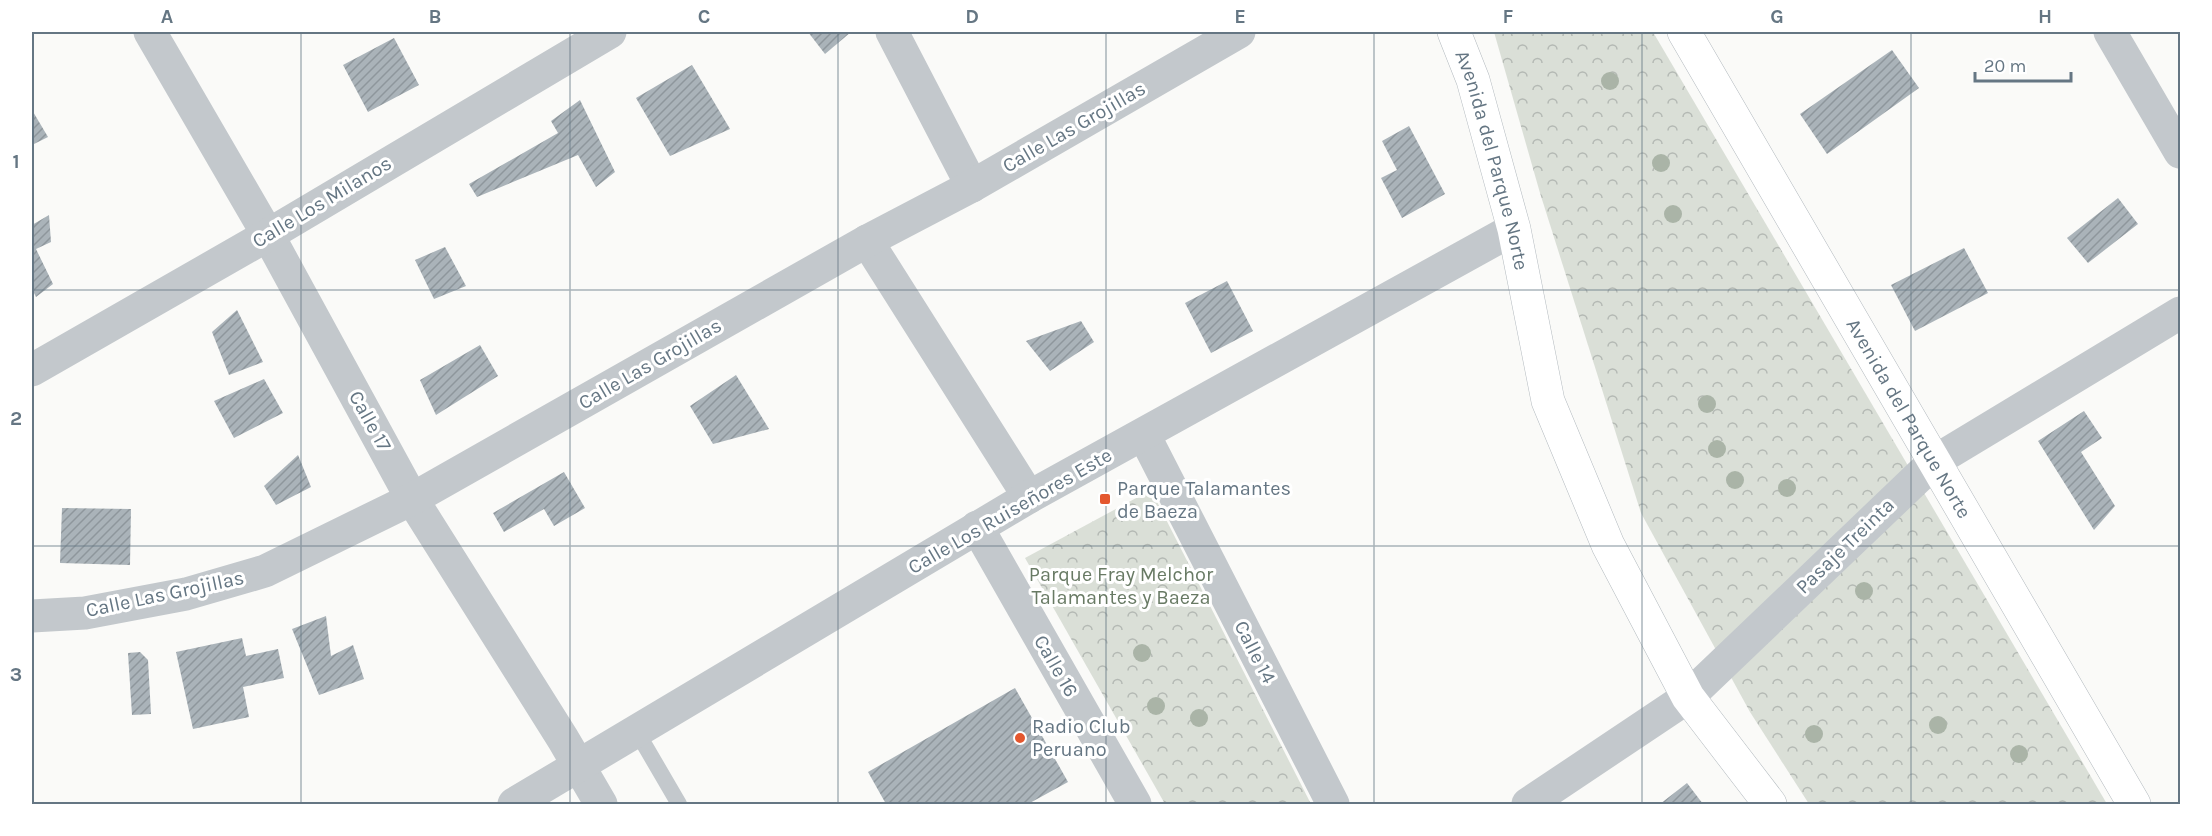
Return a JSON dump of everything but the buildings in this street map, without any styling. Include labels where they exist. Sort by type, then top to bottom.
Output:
[{"type":"main road","name":"Avenida del Parque Norte","points":[[1454,32],[1473,80],[1514,229],[1548,401],[1608,545],[1688,697],[1770,804]]},
{"type":"main road","name":"Avenida del Parque Norte","points":[[1684,32],[2134,804]]},
{"type":"street","name":"Calle 17","points":[[150,32],[268,235],[412,499],[601,804]]},
{"type":"street","name":"Calle Los Milanos","points":[[32,370],[268,235],[610,32]]},
{"type":"street","points":[[892,32],[972,186]]},
{"type":"street","name":"Calle Las Grojillas","points":[[32,615],[85,613],[108,609],[186,594],[265,571],[412,499],[867,241],[972,186],[1239,32]]},
{"type":"street","points":[[2110,32],[2181,152]]},
{"type":"street","name":"Calle Los Ruiseñores Este","points":[[514,804],[1029,497],[1514,229]]},
{"type":"street","points":[[867,241],[1029,497]]},
{"type":"street","name":"Pasaje Treinta","points":[[1528,804],[1688,697],[1935,461],[2181,313]]},
{"type":"street","name":"Calle 14","points":[[1144,435],[1333,804]]},
{"type":"street","name":"Calle 16","points":[[978,527],[1135,804]]},
{"type":"lane","points":[[637,732],[679,804]]},
{"type":"green space","points":[[1494,32],[1653,32],[2107,804],[1809,804],[1750,712],[1641,513],[1540,193]]},
{"type":"green space","name":"Parque Fray Melchor Talamantes y Baeza","points":[[1151,490],[1311,804],[1165,804],[1025,558]]},
{"type":"place","name":"Parque Talamantes de Baeza","points":[[1105,499]]},
{"type":"place","name":"Radio Club Peruano","points":[[1020,738]]}]
